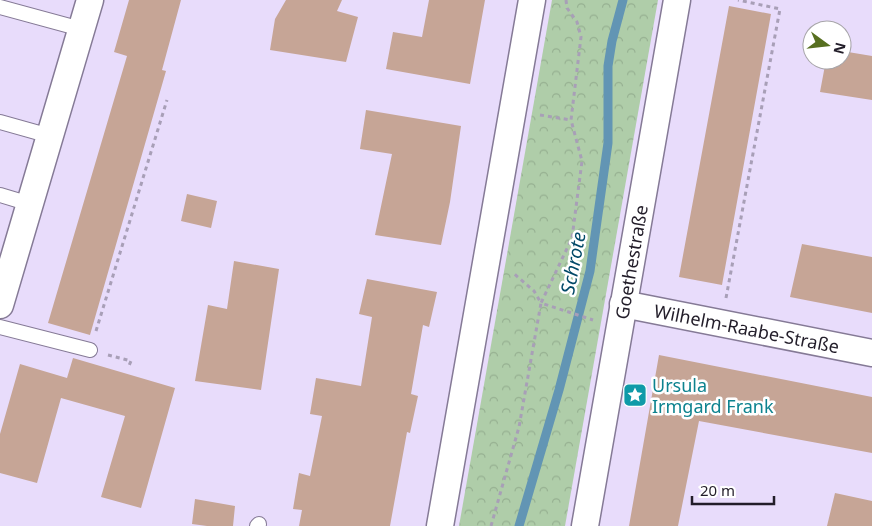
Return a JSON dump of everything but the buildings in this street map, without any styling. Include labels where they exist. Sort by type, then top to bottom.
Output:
[{"type":"street","points":[[0,302],[90,0]]},
{"type":"street","points":[[440,526],[532,0]]},
{"type":"street","name":"Goethestraße","points":[[585,526],[677,0]]},
{"type":"street","name":"Wilhelm-Raabe-Straße","points":[[623,304],[872,353]]},
{"type":"lane","points":[[0,7],[81,29]]},
{"type":"lane","points":[[0,122],[50,136]]},
{"type":"lane","points":[[0,195],[30,204]]},
{"type":"lane","points":[[0,327],[90,350]]},
{"type":"path","points":[[491,526],[519,427],[541,303],[572,238],[582,161],[572,120],[581,37],[577,22],[567,8],[566,0]]},
{"type":"path","points":[[721,323],[780,8],[738,0]]},
{"type":"path","points":[[128,368],[131,361],[90,350],[167,100]]},
{"type":"path","points":[[535,114],[572,120]]},
{"type":"path","points":[[486,264],[510,270],[534,291],[541,303],[595,321]]},
{"type":"green space","points":[[552,0],[658,0],[565,526],[459,526]]},
{"type":"waterway","name":"Schrote","points":[[519,526],[559,390],[590,271],[608,143],[608,66],[612,41],[623,0]]},
{"type":"place","name":"Ursula Irmgard Frank","points":[[635,395]]}]
